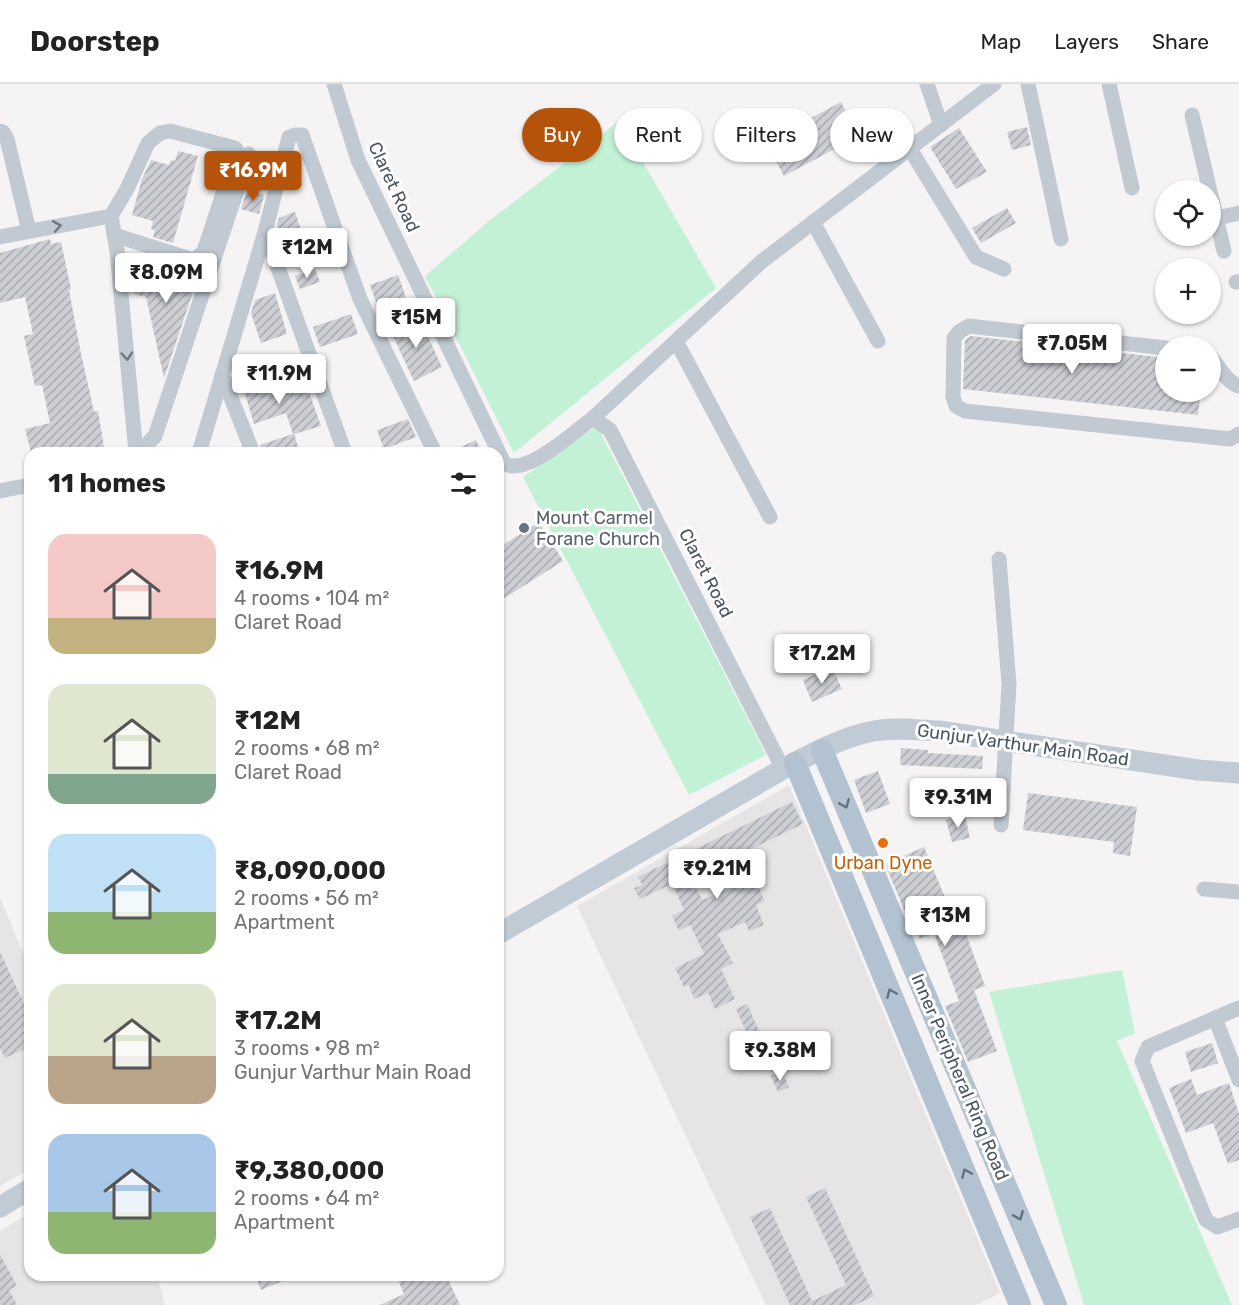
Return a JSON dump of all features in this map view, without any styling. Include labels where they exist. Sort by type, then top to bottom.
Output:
[{"type":"main road","name":"Gunjur Varthur Main Road","points":[[504,931],[789,766],[822,750],[874,731],[908,729],[1006,741],[1198,770],[1239,773]]},
{"type":"main road","name":"Inner Peripheral Ring Road","points":[[822,750],[1056,1305]]},
{"type":"main road","name":"Inner Peripheral Ring Road","points":[[789,766],[1020,1305]]},
{"type":"main road","points":[[0,1207],[24,1193]]},
{"type":"street","name":"Claret Road","points":[[334,84],[358,160],[496,447]]},
{"type":"street","points":[[927,84],[941,124]]},
{"type":"street","points":[[914,145],[994,84]]},
{"type":"street","points":[[1028,84],[1061,239]]},
{"type":"street","points":[[1109,84],[1132,188]]},
{"type":"street","points":[[1192,115],[1208,180]]},
{"type":"street","points":[[0,131],[7,139],[29,231]]},
{"type":"street","points":[[114,235],[196,259],[204,251],[237,151],[235,148],[170,131],[160,133],[148,143],[128,189],[111,216],[136,447]]},
{"type":"street","points":[[201,447],[265,232],[289,137],[302,135],[360,299],[432,447]]},
{"type":"street","points":[[143,447],[155,436],[249,154]]},
{"type":"street","points":[[914,155],[976,256],[1004,269]]},
{"type":"street","points":[[593,418],[761,262],[892,162]]},
{"type":"street","points":[[1221,217],[1239,213]]},
{"type":"street","points":[[0,237],[111,216]]},
{"type":"street","points":[[813,222],[878,341]]},
{"type":"street","points":[[265,232],[343,447]]},
{"type":"street","points":[[1221,234],[1224,251]]},
{"type":"street","points":[[1155,347],[969,326],[954,338],[953,397],[956,406],[965,411],[1230,439],[1239,434]]},
{"type":"street","points":[[676,341],[771,517]]},
{"type":"street","points":[[1221,370],[1228,379],[1239,386]]},
{"type":"street","points":[[222,375],[251,447]]},
{"type":"street","name":"Claret Road","points":[[504,463],[513,467],[531,463],[593,418],[610,430],[789,766]]},
{"type":"street","points":[[0,491],[24,486]]},
{"type":"street","points":[[999,559],[1010,684],[1001,825]]},
{"type":"street","points":[[1204,889],[1239,892]]},
{"type":"street","points":[[1239,1008],[1148,1047],[1142,1061],[1206,1220],[1217,1227],[1239,1219]]},
{"type":"street","points":[[1215,1018],[1239,1080]]},
{"type":"shaded area","points":[[789,785],[1000,1293],[976,1305],[766,1305],[577,906]]},
{"type":"shaded area","points":[[0,898],[24,955],[24,1172],[0,1186]]},
{"type":"shaded area","points":[[24,1217],[24,1281],[159,1281],[165,1305],[0,1305],[0,1231]]},
{"type":"green space","points":[[614,125],[614,162],[643,162],[716,288],[514,453],[425,276],[489,221],[566,162],[602,162],[602,134]]},
{"type":"green space","points":[[597,426],[766,755],[689,795],[523,477]]},
{"type":"green space","points":[[1122,970],[1135,1033],[1117,1041],[1232,1305],[1084,1305],[989,992]]},
{"type":"building","points":[[841,102],[844,108],[830,108],[830,151],[818,158],[818,114]]},
{"type":"building","points":[[1027,127],[1031,145],[1012,150],[1007,132]]},
{"type":"building","points":[[959,128],[987,172],[956,189],[930,147]]},
{"type":"building","points":[[178,151],[198,156],[173,243],[153,237],[155,230],[151,229],[153,221],[132,215],[142,179],[151,160],[169,165],[171,160],[175,161]]},
{"type":"building","points":[[776,162],[810,162],[784,176]]},
{"type":"building","points":[[247,190],[264,195],[259,214],[241,209]]},
{"type":"building","points":[[1007,208],[1016,223],[981,243],[972,228]]},
{"type":"building","points":[[295,212],[307,248],[287,255],[277,224],[279,218]]},
{"type":"building","points":[[50,239],[51,244],[61,242],[80,349],[94,412],[98,411],[104,447],[30,447],[25,429],[50,423],[42,385],[35,386],[24,336],[33,334],[25,297],[0,303],[0,253]]},
{"type":"building","points":[[144,260],[198,277],[164,378],[146,297],[134,294]]},
{"type":"building","points":[[315,269],[320,282],[300,289],[295,276]]},
{"type":"building","points":[[398,275],[406,297],[378,307],[370,285]]},
{"type":"building","points":[[275,293],[287,334],[261,343],[251,313],[255,300]]},
{"type":"building","points":[[351,314],[358,334],[320,347],[313,327]]},
{"type":"building","points":[[419,318],[442,367],[414,381],[391,332]]},
{"type":"building","points":[[971,336],[1155,357],[1155,402],[1200,402],[1198,415],[963,389],[965,340]]},
{"type":"building","points":[[265,361],[273,383],[301,374],[321,426],[294,434],[298,447],[261,447],[260,445],[293,434],[286,413],[254,424],[238,370]]},
{"type":"building","points":[[408,419],[416,437],[383,447],[377,430]]},
{"type":"building","points":[[476,440],[479,447],[461,447]]},
{"type":"building","points":[[539,522],[563,561],[504,598],[504,544]]},
{"type":"building","points":[[832,667],[842,689],[812,702],[803,680]]},
{"type":"building","points":[[901,748],[928,750],[928,753],[983,756],[982,769],[900,765]]},
{"type":"building","points":[[878,771],[890,804],[866,813],[854,780]]},
{"type":"building","points":[[1028,793],[1137,807],[1130,856],[1113,853],[1114,842],[1023,830]]},
{"type":"building","points":[[792,802],[803,824],[691,878],[702,900],[754,878],[765,901],[756,905],[764,925],[749,931],[745,922],[718,934],[733,963],[721,969],[735,999],[715,1009],[708,993],[694,999],[689,985],[684,987],[675,968],[704,954],[690,925],[679,931],[672,916],[684,910],[672,884],[640,899],[634,888],[642,885],[638,877]]},
{"type":"building","points":[[965,816],[970,838],[952,842],[946,820]]},
{"type":"building","points":[[924,847],[961,936],[966,934],[985,986],[974,990],[997,1051],[968,1062],[945,1006],[959,1001],[934,933],[920,939],[909,913],[906,914],[885,864]]},
{"type":"building","points":[[0,952],[24,1003],[24,1050],[5,1058],[0,1048]]},
{"type":"building","points":[[747,1004],[760,1033],[749,1038],[736,1009]]},
{"type":"building","points":[[1212,1043],[1218,1063],[1191,1072],[1185,1052]]},
{"type":"building","points":[[782,1071],[789,1087],[778,1092],[771,1076]]},
{"type":"building","points":[[1191,1079],[1197,1095],[1229,1083],[1239,1114],[1239,1160],[1228,1164],[1213,1123],[1186,1133],[1169,1088]]},
{"type":"building","points":[[825,1188],[874,1296],[855,1305],[790,1305],[750,1217],[770,1208],[812,1301],[846,1285],[806,1197]]},
{"type":"building","points":[[0,1254],[17,1286],[9,1290],[17,1305],[0,1305]]},
{"type":"building","points":[[257,1281],[283,1281],[261,1290]]},
{"type":"building","points":[[399,1281],[449,1281],[460,1305],[380,1305],[404,1294]]},
{"type":"place","name":"Mount Carmel Forane Church","points":[[524,528]]},
{"type":"place","name":"Urban Dyne","points":[[883,843]]}]
